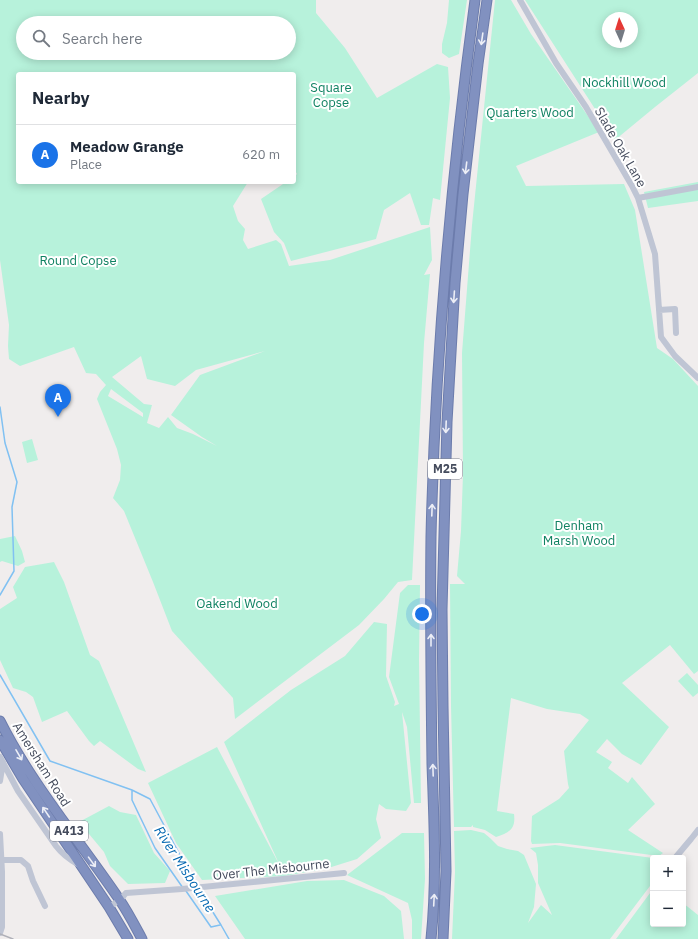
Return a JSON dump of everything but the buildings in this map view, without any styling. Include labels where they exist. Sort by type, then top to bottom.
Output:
[{"type":"highway","name":"M25","points":[[431,939],[435,867],[431,703],[431,537],[436,424],[451,199],[475,0]]},
{"type":"highway","name":"M25","points":[[443,939],[446,858],[442,609],[447,422],[455,283],[463,194],[487,0]]},
{"type":"highway","name":"Amersham Road","points":[[0,721],[32,778],[120,900],[142,939]]},
{"type":"highway","name":"A413","points":[[0,740],[23,779],[109,907],[128,939]]},
{"type":"street","name":"Slade Oak Lane","points":[[520,0],[556,63],[586,107],[638,198],[655,254],[661,337],[675,356],[698,378]]},
{"type":"street","points":[[638,198],[698,187]]},
{"type":"street","points":[[659,310],[675,309],[676,333]]},
{"type":"street","points":[[2,759],[18,792],[56,846],[71,860],[82,866]]},
{"type":"street","points":[[0,782],[2,759]]},
{"type":"street","points":[[678,855],[698,830]]},
{"type":"street","points":[[0,834],[1,930]]},
{"type":"street","points":[[1,860],[21,860],[28,866],[44,906]]},
{"type":"street","name":"Over The Misbourne","points":[[109,907],[120,900],[126,893],[344,873]]},
{"type":"green space","points":[[0,0],[316,0],[316,13],[345,48],[377,98],[437,64],[448,67],[450,98],[440,200],[433,198],[429,225],[421,225],[410,193],[384,210],[376,239],[291,261],[284,243],[274,232],[261,199],[283,184],[296,184],[296,72],[16,72],[16,184],[247,184],[233,206],[238,221],[245,229],[243,240],[248,249],[276,240],[281,244],[289,266],[330,260],[430,227],[432,260],[424,275],[430,274],[424,343],[412,580],[398,582],[359,625],[235,719],[233,698],[172,631],[124,511],[113,498],[120,480],[121,465],[117,449],[97,399],[100,392],[106,385],[96,374],[86,373],[74,347],[20,366],[9,359],[9,325],[0,260]],"holes":[[[265,351],[200,375],[171,415],[217,446],[177,428],[168,417],[159,428],[147,423],[152,405],[144,404],[112,377],[141,356],[147,379],[175,386],[196,370]],[[111,389],[143,413],[143,417],[108,396]]]},
{"type":"green space","points":[[449,0],[467,0],[459,54],[449,58],[442,53],[442,44],[447,23]]},
{"type":"green space","points":[[495,0],[511,0],[531,34],[599,132],[516,166],[526,186],[624,184],[635,210],[657,348],[673,359],[698,386],[698,671],[694,674],[670,645],[622,683],[669,727],[641,765],[622,754],[607,739],[596,752],[612,762],[608,768],[628,783],[632,777],[655,804],[628,830],[663,853],[660,855],[560,843],[532,844],[532,816],[559,799],[569,788],[564,751],[589,720],[580,714],[547,709],[511,698],[497,811],[514,814],[513,827],[505,834],[496,837],[485,830],[473,827],[473,825],[471,827],[454,827],[450,584],[465,584],[457,576],[461,531],[463,474],[462,353],[472,225]]},
{"type":"green space","name":"Nockhill Wood","points":[[525,0],[698,0],[698,73],[615,140]]},
{"type":"green space","points":[[698,182],[698,201],[648,208],[644,192]]},
{"type":"green space","points":[[32,439],[38,460],[27,463],[22,442]]},
{"type":"green space","points":[[15,536],[25,562],[18,566],[2,561],[0,562],[0,539]]},
{"type":"green space","points":[[54,562],[64,582],[90,655],[99,661],[146,772],[138,769],[100,741],[94,746],[67,711],[42,722],[33,697],[26,692],[13,688],[0,660],[0,609],[17,598],[13,587],[25,567]]},
{"type":"green space","points":[[408,585],[420,585],[419,660],[421,803],[414,803],[407,727],[402,712],[411,803],[406,811],[386,809],[379,804],[376,819],[381,838],[357,859],[325,869],[284,876],[202,880],[176,843],[148,783],[217,747],[280,866],[224,742],[291,690],[345,656],[374,622],[387,624],[386,676],[395,702],[394,706],[399,704],[389,677],[400,593]]},
{"type":"green space","points":[[687,673],[698,685],[698,693],[693,697],[678,681]]},
{"type":"green space","points":[[109,806],[120,812],[136,815],[154,853],[170,871],[165,883],[128,884],[110,866],[104,852],[79,822]]},
{"type":"green space","points":[[471,830],[484,833],[498,846],[518,851],[524,855],[536,884],[534,907],[528,923],[541,905],[552,915],[538,883],[536,853],[530,848],[555,845],[650,858],[650,886],[610,939],[452,939],[455,872],[454,831]]},
{"type":"green space","points":[[402,833],[424,833],[425,879],[421,939],[412,939],[412,920],[408,903],[347,875]]},
{"type":"green space","points":[[344,880],[384,896],[401,911],[404,939],[245,939],[215,896],[307,881]]},
{"type":"green space","points":[[650,893],[650,927],[686,927],[686,905],[698,915],[698,939],[616,939]]},
{"type":"waterway","name":"River Misbourne","points":[[0,407],[5,443],[17,482],[12,507],[14,571],[0,595]]},
{"type":"waterway","name":"River Misbourne","points":[[0,675],[50,761],[132,790],[150,799],[196,885]]},
{"type":"waterway","name":"River Misbourne","points":[[132,790],[132,800],[155,848],[183,888]]},
{"type":"waterway","name":"River Misbourne","points":[[199,890],[229,939]]},
{"type":"waterway","name":"River Misbourne","points":[[186,891],[211,927],[220,925]]},
{"type":"railway","points":[[0,934],[13,939]]},
{"type":"place","name":"Meadow Grange","points":[[58,417]]},
{"type":"park label","name":"Square Copse","points":[[331,94]]},
{"type":"park label","name":"Quarters Wood","points":[[530,112]]},
{"type":"park label","name":"Round Copse","points":[[78,260]]},
{"type":"park label","name":"Denham Marsh Wood","points":[[579,532]]},
{"type":"park label","name":"Oakend Wood","points":[[237,603]]}]
